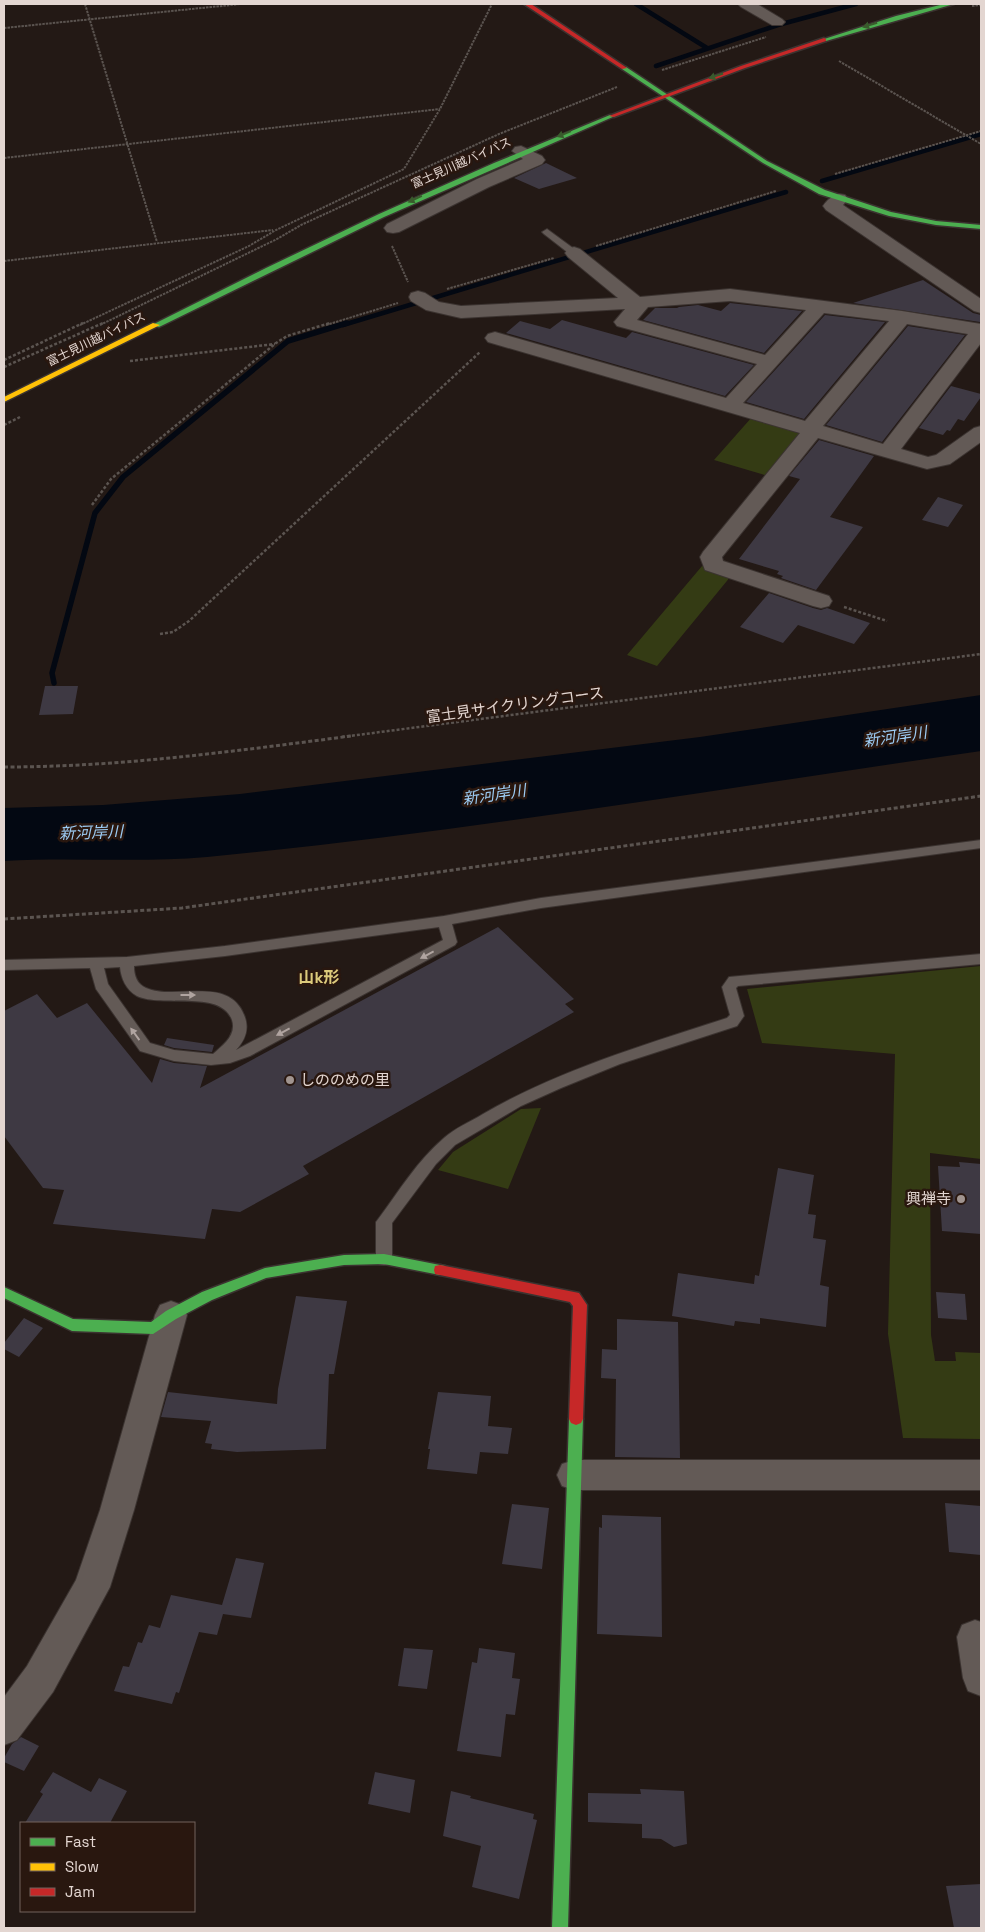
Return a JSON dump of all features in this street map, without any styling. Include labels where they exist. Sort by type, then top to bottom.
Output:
[{"type":"main road","points":[[527,4],[765,162],[802,183],[839,199],[895,215],[931,222],[981,227]]},
{"type":"main road","points":[[816,30],[911,4]]},
{"type":"main road","name":"富士見川越バイパス","points":[[4,400],[287,260],[455,180],[521,151],[663,95],[843,33],[893,18],[951,4]]},
{"type":"main road","points":[[634,91],[664,80]]},
{"type":"main road","points":[[4,1292],[72,1326],[153,1328],[171,1315],[207,1296],[265,1272],[344,1260],[384,1259],[574,1297],[580,1305],[560,1928]]},
{"type":"street","points":[[746,4],[777,22]]},
{"type":"street","points":[[393,228],[483,183],[536,160],[521,151]]},
{"type":"street","points":[[839,199],[832,206],[981,307]]},
{"type":"street","points":[[577,255],[639,302]]},
{"type":"street","points":[[422,300],[461,312],[527,310],[730,295],[902,317],[981,330],[888,452]]},
{"type":"street","points":[[639,302],[624,322],[770,362]]},
{"type":"street","points":[[730,406],[819,307]]},
{"type":"street","points":[[495,338],[527,310]]},
{"type":"street","points":[[821,601],[713,565],[711,557],[902,317]]},
{"type":"street","points":[[495,338],[926,463],[943,460],[981,432]]},
{"type":"street","points":[[4,1728],[40,1679],[92,1587],[117,1510],[171,1315]]},
{"type":"street","points":[[574,1475],[981,1475]]},
{"type":"street","points":[[975,1637],[981,1678]]},
{"type":"lane","points":[[547,232],[577,255]]},
{"type":"lane","points":[[4,965],[127,962],[262,946],[444,921],[541,903],[981,844]]},
{"type":"lane","points":[[96,963],[101,985],[145,1047],[156,1052],[215,1059],[231,1058],[450,942],[444,921]]},
{"type":"lane","points":[[384,1259],[384,1222],[431,1160],[450,1141],[516,1102],[556,1084],[615,1060],[732,1022],[737,1016],[729,987],[734,982],[981,959]]},
{"type":"lane","points":[[127,962],[127,974],[131,982],[137,989],[147,994],[161,996],[194,995],[226,1003],[234,1009],[241,1027],[237,1038],[228,1050],[215,1059]]},
{"type":"path","points":[[85,4],[157,242]]},
{"type":"path","points":[[4,28],[242,4]]},
{"type":"path","points":[[4,360],[249,246],[276,230],[404,169],[440,109],[492,4]]},
{"type":"path","points":[[839,61],[981,144]]},
{"type":"path","points":[[4,367],[92,328],[277,239],[301,225],[471,147],[638,78]]},
{"type":"path","points":[[4,158],[440,109]]},
{"type":"path","points":[[92,505],[111,479],[287,336],[422,300],[577,255],[802,183],[981,131]]},
{"type":"path","points":[[393,228],[387,236],[412,291],[422,300]]},
{"type":"path","points":[[4,260],[276,230]]},
{"type":"path","points":[[160,634],[173,632],[188,621],[495,338]]},
{"type":"path","points":[[130,361],[276,344]]},
{"type":"path","points":[[821,601],[887,621]]},
{"type":"path","name":"富士見サイクリングコース","points":[[4,767],[50,767],[182,758],[304,744],[981,654]]},
{"type":"path","points":[[4,918],[107,914],[182,908],[981,796]]},
{"type":"green space","points":[[752,417],[804,433],[768,476],[714,460]]},
{"type":"green space","points":[[702,566],[731,576],[657,666],[627,655]]},
{"type":"green space","points":[[981,966],[981,1159],[930,1153],[931,1335],[935,1361],[956,1361],[955,1352],[981,1353],[981,1439],[903,1438],[888,1334],[895,1054],[762,1043],[747,989]]},
{"type":"green space","points":[[541,1108],[508,1189],[438,1170],[453,1152],[521,1109]]},
{"type":"water","name":"新河岸川","points":[[981,695],[981,751],[594,809],[304,847],[182,859],[4,861],[4,808],[103,805],[240,794],[700,737]]},
{"type":"building","points":[[546,163],[577,178],[539,189],[514,178]]},
{"type":"building","points":[[923,280],[973,313],[981,315],[981,321],[853,303]]},
{"type":"building","points":[[730,303],[802,311],[764,353],[643,320],[655,308],[677,308],[698,305],[721,311]]},
{"type":"building","points":[[825,315],[885,322],[804,419],[746,402]]},
{"type":"building","points":[[562,320],[626,338],[632,332],[754,365],[725,396],[506,333],[520,321],[550,329]]},
{"type":"building","points":[[908,326],[965,335],[882,442],[826,425]]},
{"type":"building","points":[[951,386],[981,394],[981,397],[964,421],[958,419],[950,431],[947,430],[943,435],[919,428]]},
{"type":"building","points":[[819,440],[874,456],[830,517],[863,527],[816,590],[781,578],[783,576],[777,574],[779,571],[739,559],[800,479],[789,476]]},
{"type":"building","points":[[938,497],[963,505],[948,527],[922,520]]},
{"type":"building","points":[[769,593],[813,608],[821,610],[827,608],[870,623],[854,644],[798,625],[783,643],[740,627]]},
{"type":"building","points":[[45,686],[78,686],[73,714],[39,715]]},
{"type":"building","name":"しののめの里","points":[[498,927],[574,999],[565,1004],[574,1012],[303,1166],[309,1174],[240,1212],[212,1209],[205,1239],[53,1224],[64,1190],[43,1188],[4,1136],[4,1011],[37,994],[57,1018],[87,1003],[152,1083],[160,1059],[174,1063],[207,1066],[200,1088]]},
{"type":"building","points":[[167,1038],[214,1045],[212,1052],[174,1048],[164,1045]]},
{"type":"building","name":"興禅寺","points":[[959,1162],[981,1164],[981,1234],[942,1231],[938,1166],[960,1167]]},
{"type":"building","points":[[778,1168],[814,1175],[808,1214],[816,1215],[813,1238],[826,1240],[820,1285],[829,1287],[826,1327],[760,1318],[760,1324],[735,1321],[734,1326],[672,1316],[678,1273],[754,1284],[755,1275],[759,1276]]},
{"type":"building","points":[[936,1292],[965,1294],[967,1320],[938,1318]]},
{"type":"building","points":[[296,1296],[347,1301],[334,1374],[329,1374],[326,1449],[237,1452],[211,1449],[212,1444],[205,1443],[211,1421],[161,1417],[168,1392],[277,1404],[278,1389]]},
{"type":"building","points":[[24,1318],[43,1328],[19,1357],[4,1349],[4,1343]]},
{"type":"building","points":[[617,1319],[678,1322],[680,1458],[615,1457],[616,1379],[601,1378],[602,1349],[617,1350]]},
{"type":"building","points":[[438,1392],[491,1396],[488,1426],[512,1428],[508,1454],[480,1452],[477,1474],[427,1469],[430,1449],[428,1449]]},
{"type":"building","points":[[945,1503],[981,1506],[981,1555],[949,1552]]},
{"type":"building","points":[[512,1504],[549,1508],[542,1569],[502,1564]]},
{"type":"building","points":[[602,1515],[661,1517],[662,1637],[597,1634],[599,1527],[602,1528]]},
{"type":"building","points":[[236,1558],[264,1563],[251,1618],[223,1614],[217,1635],[199,1632],[179,1693],[176,1692],[172,1704],[114,1691],[123,1666],[129,1667],[138,1642],[142,1643],[149,1625],[160,1628],[171,1595],[222,1605]]},
{"type":"building","points":[[404,1648],[433,1650],[427,1689],[398,1686]]},
{"type":"building","points":[[479,1648],[515,1653],[512,1678],[520,1679],[515,1715],[506,1714],[501,1757],[457,1751],[472,1662],[477,1663]]},
{"type":"building","points":[[21,1737],[39,1746],[24,1771],[4,1762],[4,1758],[12,1744]]},
{"type":"building","points":[[53,1772],[91,1792],[99,1778],[127,1791],[111,1822],[26,1822],[43,1794],[40,1792]]},
{"type":"building","points":[[375,1772],[415,1780],[410,1813],[368,1804]]},
{"type":"building","points":[[640,1789],[684,1791],[687,1844],[674,1847],[661,1839],[642,1838],[642,1824],[588,1822],[588,1793],[641,1794]]},
{"type":"building","points":[[451,1791],[471,1796],[470,1798],[534,1814],[533,1819],[537,1820],[519,1899],[472,1887],[481,1846],[443,1836]]},
{"type":"building","points":[[981,1884],[981,1928],[954,1928],[946,1886]]},
{"type":"waterway","points":[[636,4],[707,48]]},
{"type":"waterway","points":[[656,66],[778,25],[856,4]]},
{"type":"waterway","points":[[822,181],[981,134]]},
{"type":"waterway","points":[[343,325],[786,192]]},
{"type":"waterway","points":[[54,683],[52,673],[95,513],[123,477],[288,341],[347,323]]},
{"type":"traffic: fast","points":[[824,40],[898,17],[951,4]]},
{"type":"traffic: fast","points":[[624,68],[765,162],[822,192],[889,214],[936,223],[981,227]]},
{"type":"traffic: fast","points":[[156,325],[382,216],[496,164],[612,116]]},
{"type":"traffic: fast","points":[[4,1292],[72,1325],[153,1328],[171,1315],[207,1296],[265,1273],[344,1260],[384,1259],[440,1270]]},
{"type":"traffic: fast","points":[[560,1928],[576,1419]]},
{"type":"traffic: slow","points":[[4,400],[156,325]]},
{"type":"traffic: jam","points":[[527,4],[624,68]]},
{"type":"traffic: jam","points":[[612,116],[743,67],[824,40]]},
{"type":"traffic: jam","points":[[440,1270],[574,1297],[580,1305],[576,1419]]},
{"type":"place","name":"しののめの里","points":[[290,1080]]},
{"type":"place","name":"興禅寺","points":[[961,1199]]},
{"type":"district","name":"山k形","points":[[319,977]]}]
